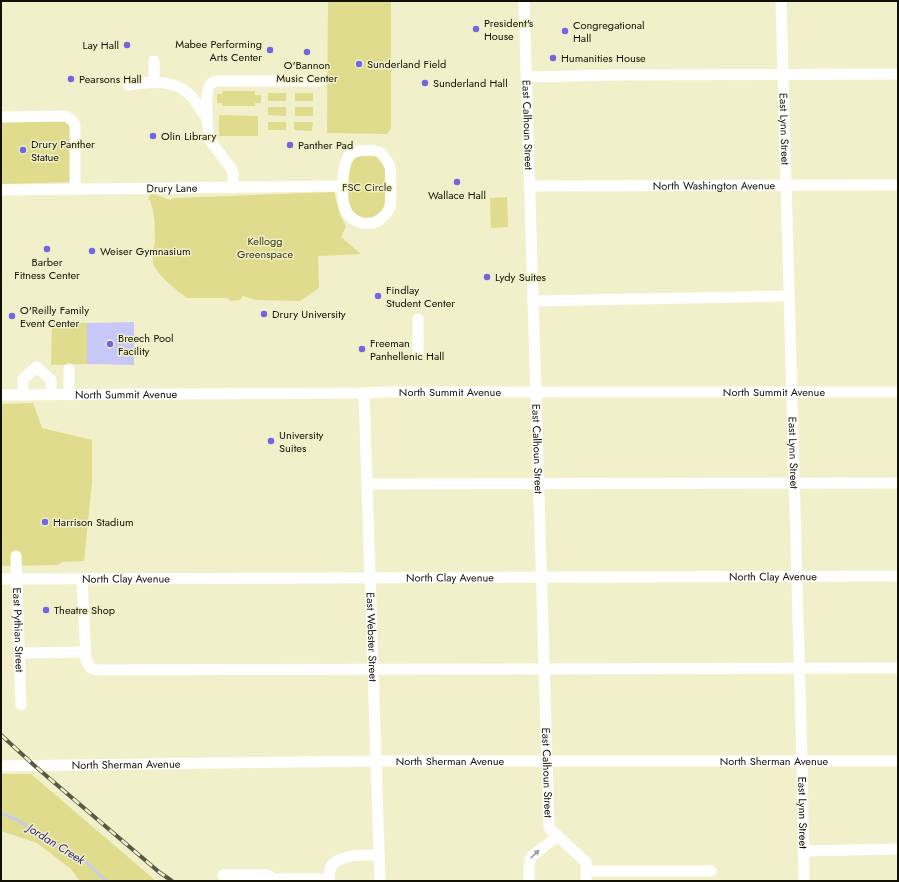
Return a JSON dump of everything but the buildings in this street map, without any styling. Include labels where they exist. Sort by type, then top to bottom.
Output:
[{"type":"street","name":"East Calhoun Street","points":[[524,1],[549,828],[586,862],[586,876]]},
{"type":"street","name":"East Lynn Street","points":[[781,1],[800,668],[804,881]]},
{"type":"street","points":[[154,61],[154,82]]},
{"type":"street","points":[[526,77],[618,75],[898,74]]},
{"type":"street","points":[[233,188],[233,173],[231,168],[209,139],[207,118],[208,92],[209,86],[212,82],[319,81]]},
{"type":"street","points":[[128,85],[154,82],[178,86],[192,97],[201,112],[207,118]]},
{"type":"street","points":[[1,117],[66,116],[72,120],[75,125],[75,189]]},
{"type":"street","points":[[358,150],[375,151],[387,160],[390,167],[390,207],[383,217],[376,222],[367,224],[360,223],[353,219],[344,206],[342,186],[344,166],[348,158],[358,150]]},
{"type":"street","name":"North Washington Avenue","points":[[530,186],[898,185]]},
{"type":"street","name":"Drury Lane","points":[[1,190],[342,186]]},
{"type":"street","points":[[533,301],[789,296]]},
{"type":"street","points":[[418,319],[418,353]]},
{"type":"street","points":[[23,395],[23,379],[37,367],[51,380],[51,394]]},
{"type":"street","points":[[69,369],[69,394]]},
{"type":"street","name":"North Summit Avenue","points":[[1,395],[388,392],[898,392]]},
{"type":"street","name":"East Webster Street","points":[[364,393],[380,881]]},
{"type":"street","points":[[368,484],[539,485],[795,482],[898,483]]},
{"type":"street","name":"East Pythian Street","points":[[16,556],[21,705]]},
{"type":"street","name":"North Clay Avenue","points":[[1,579],[370,579],[542,576],[898,576]]},
{"type":"street","points":[[82,579],[84,652],[86,660],[91,668],[96,670],[898,668]]},
{"type":"street","points":[[19,653],[84,652]]},
{"type":"street","name":"North Sherman Avenue","points":[[1,766],[375,761],[898,761]]},
{"type":"street","points":[[529,881],[530,860],[532,856],[558,836]]},
{"type":"street","points":[[803,851],[898,849]]},
{"type":"street","points":[[223,875],[268,875],[275,880],[329,880],[329,872],[333,863],[354,856],[379,855]]},
{"type":"street","points":[[586,876],[711,871]]},
{"type":"green space","name":"Sunderland Field","points":[[328,1],[391,1],[391,128],[387,134],[327,133]]},
{"type":"green space","points":[[223,91],[255,91],[255,95],[261,95],[261,103],[255,103],[255,106],[223,106],[222,103],[217,103],[217,94],[222,94]]},
{"type":"green space","points":[[268,93],[286,93],[286,101],[268,101]]},
{"type":"green space","points":[[295,93],[313,93],[313,101],[295,101]]},
{"type":"green space","points":[[268,107],[286,107],[286,116],[268,115]]},
{"type":"green space","points":[[295,107],[313,107],[313,116],[295,116]]},
{"type":"green space","points":[[219,115],[258,116],[258,136],[219,136]]},
{"type":"green space","points":[[1,117],[72,120],[75,182],[1,184]]},
{"type":"green space","points":[[268,122],[286,122],[286,130],[268,130]]},
{"type":"green space","points":[[294,122],[313,122],[312,131],[294,130]]},
{"type":"green space","name":"FSC Circle","points":[[371,154],[380,160],[386,173],[383,210],[382,213],[374,218],[358,218],[352,211],[349,203],[349,174],[353,161],[356,157]]},
{"type":"green space","name":"Kellogg Greenspace","points":[[334,192],[340,215],[346,226],[341,237],[361,254],[318,256],[319,288],[300,301],[256,300],[243,296],[240,300],[231,301],[227,298],[187,298],[167,282],[155,267],[153,262],[155,240],[154,218],[148,197],[153,193],[169,200],[175,198]]},
{"type":"green space","points":[[507,197],[508,227],[491,228],[490,198]]},
{"type":"green space","points":[[52,323],[87,323],[87,364],[51,365]]},
{"type":"green space","name":"Harrison Stadium","points":[[33,403],[42,428],[92,440],[92,482],[84,561],[62,562],[58,565],[1,566],[1,404]]},
{"type":"green space","points":[[1,774],[31,774],[156,881],[80,881],[71,869],[37,843],[1,831]]},
{"type":"water","name":"Breech Pool Facility","points":[[134,322],[134,365],[87,364],[87,323]]},
{"type":"waterway","name":"Jordan Creek","points":[[1,813],[19,821],[53,845],[85,861],[106,881]]},
{"type":"railway","points":[[1,735],[36,767],[159,872],[172,881]]},
{"type":"place","name":"President's House","points":[[476,29]]},
{"type":"place","name":"Congregational Hall","points":[[565,31]]},
{"type":"place","name":"Lay Hall","points":[[127,45]]},
{"type":"place","name":"Mabee Performing Arts Center","points":[[270,50]]},
{"type":"place","name":"O'Bannon Music Center","points":[[307,52]]},
{"type":"place","name":"Humanities House","points":[[553,58]]},
{"type":"place","name":"Sunderland Field","points":[[359,64]]},
{"type":"place","name":"Pearsons Hall","points":[[71,79]]},
{"type":"place","name":"Sunderland Hall","points":[[425,83]]},
{"type":"place","name":"Olin Library","points":[[153,136]]},
{"type":"place","name":"Panther Pad","points":[[290,145]]},
{"type":"place","name":"Drury Panther Statue","points":[[23,150]]},
{"type":"place","name":"Wallace Hall","points":[[457,182]]},
{"type":"place","name":"Barber Fitness Center","points":[[47,249]]},
{"type":"place","name":"Weiser Gymnasium","points":[[92,251]]},
{"type":"place","name":"Lydy Suites","points":[[487,277]]},
{"type":"place","name":"Findlay Student Center","points":[[378,296]]},
{"type":"place","name":"Drury University","points":[[264,314]]},
{"type":"place","name":"O'Reilly Family Event Center","points":[[12,316]]},
{"type":"place","name":"Breech Pool Facility","points":[[110,344]]},
{"type":"place","name":"Freeman Panhellenic Hall","points":[[362,349]]},
{"type":"place","name":"University Suites","points":[[271,441]]},
{"type":"place","name":"Harrison Stadium","points":[[45,522]]},
{"type":"place","name":"Theatre Shop","points":[[46,610]]}]
